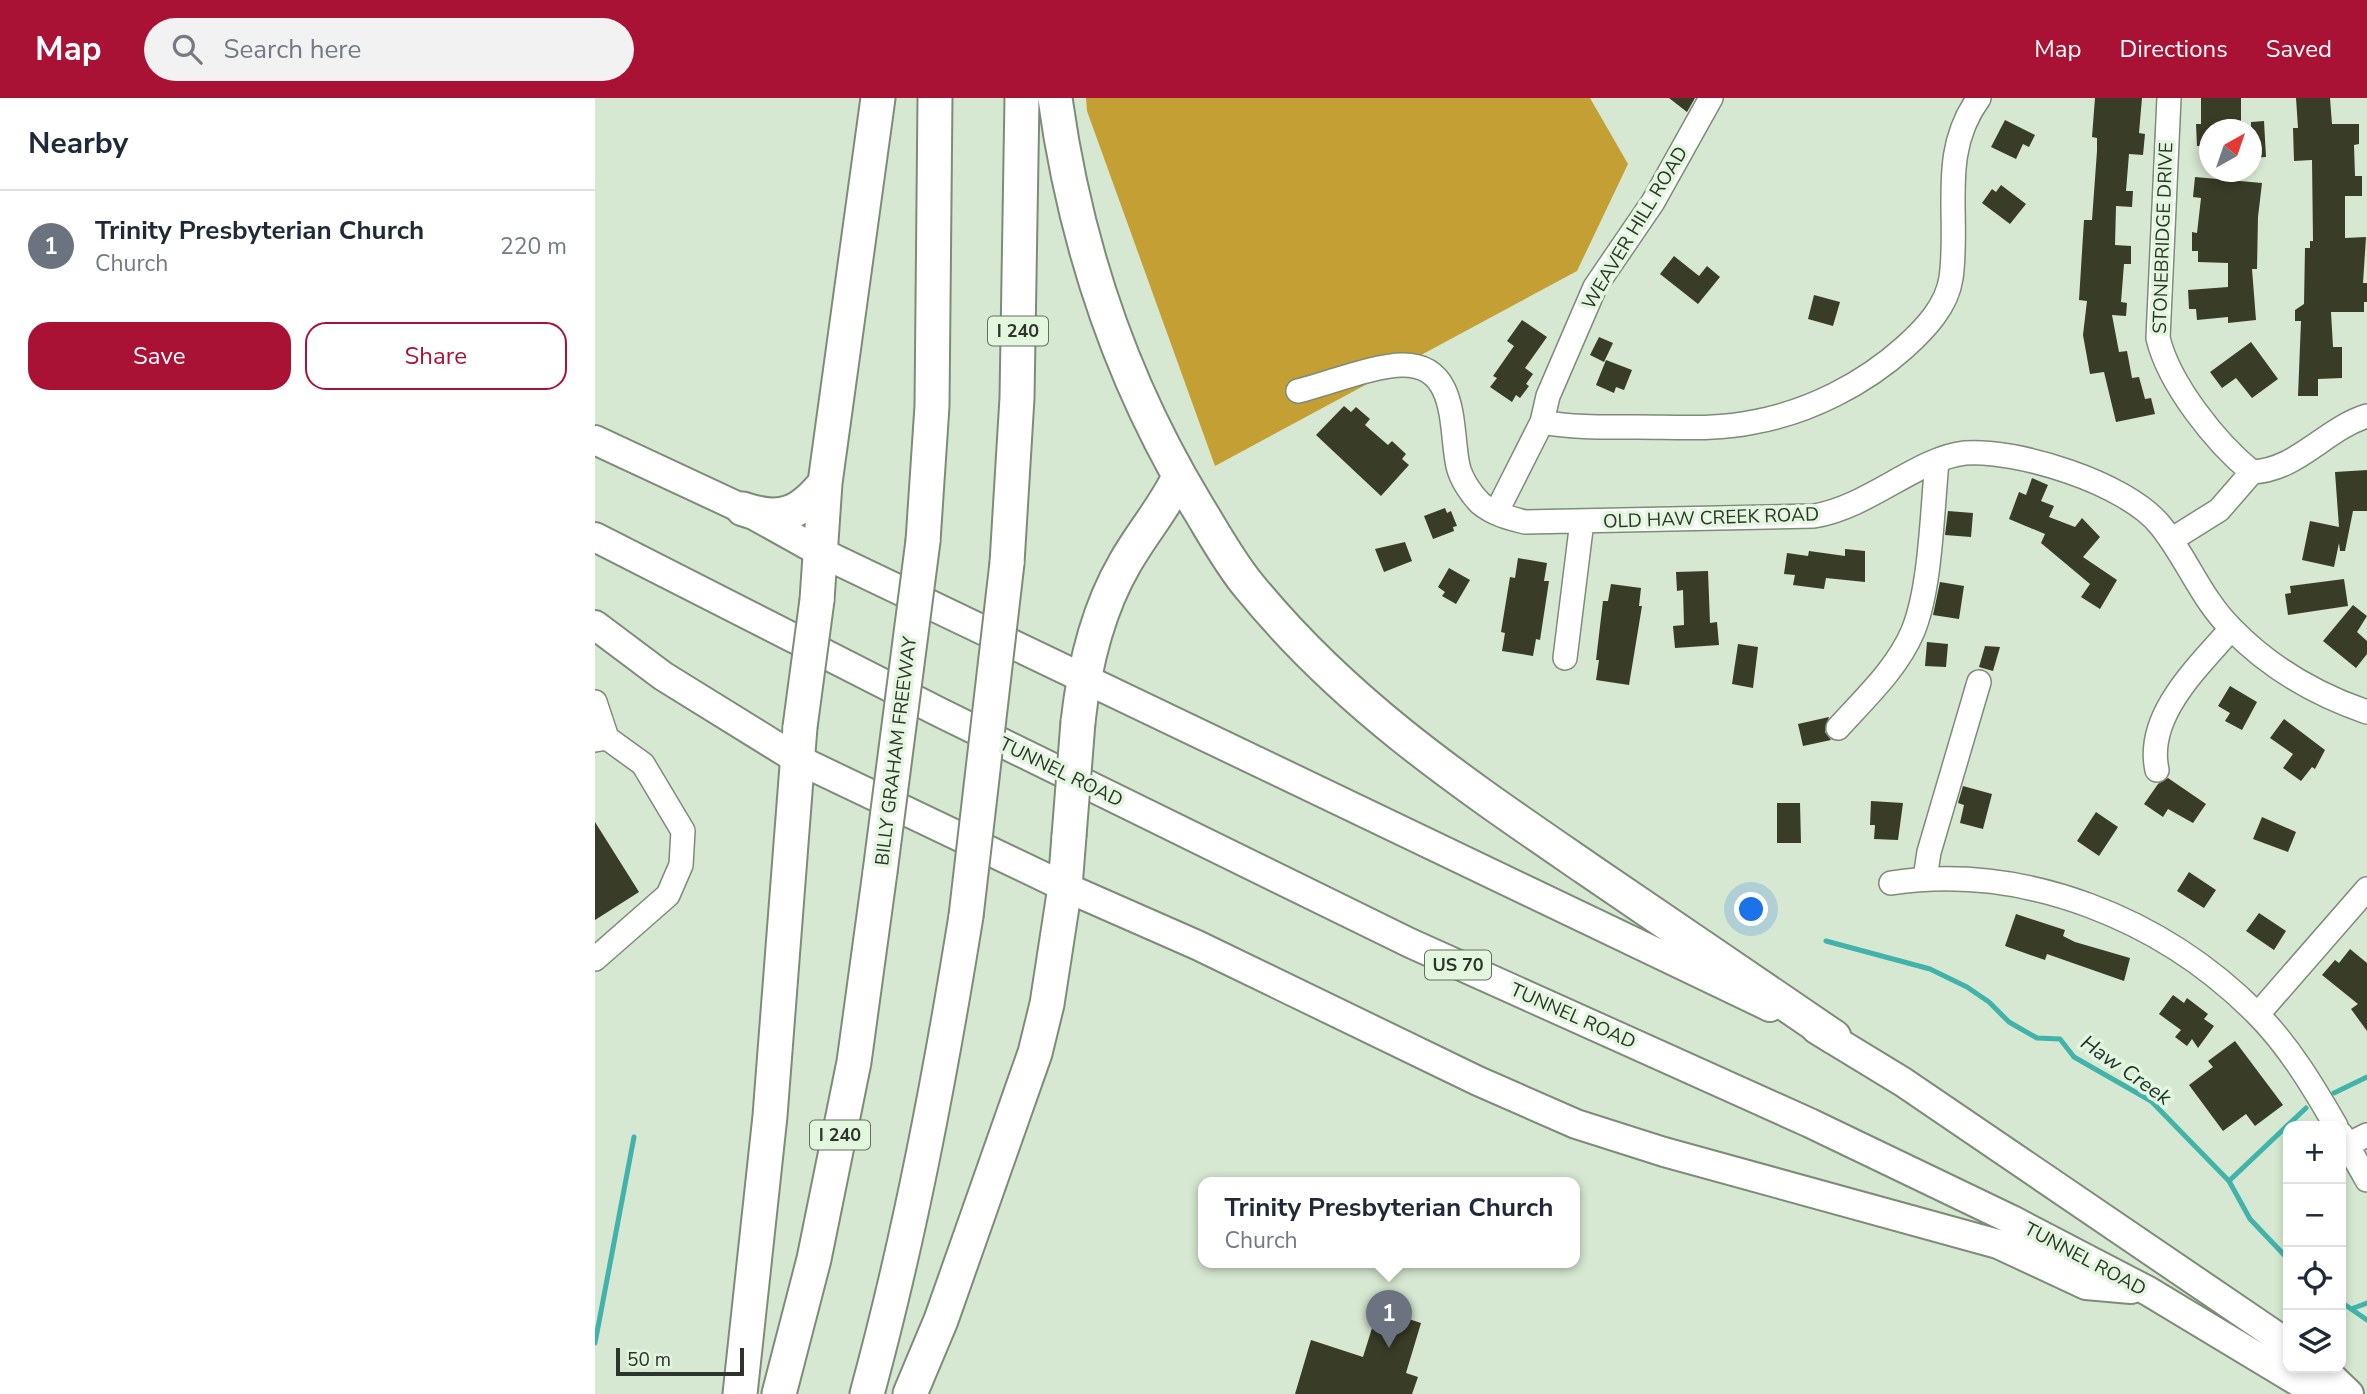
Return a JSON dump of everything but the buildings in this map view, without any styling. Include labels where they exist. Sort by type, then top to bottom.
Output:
[{"type":"highway","points":[[740,1394],[770,1116],[799,743],[822,553],[825,483],[878,98]]},
{"type":"highway","name":"BILLY GRAHAM FREEWAY","points":[[779,1394],[814,1259],[854,1062],[923,541],[935,286],[935,98]]},
{"type":"highway","name":"I 240","points":[[867,1394],[895,1288],[940,1077],[965,915],[1007,563],[1017,398],[1022,98]]},
{"type":"highway","points":[[1055,98],[1075,209],[1096,284],[1140,400],[1179,477],[1247,583],[1300,644],[1372,712],[1469,788],[1834,1037]]},
{"type":"highway","points":[[909,1394],[941,1320],[1035,1054],[1047,1004],[1065,887],[1083,678],[1110,593],[1124,564],[1166,504],[1179,477]]},
{"type":"highway","points":[[743,509],[764,516],[783,516],[809,503],[825,483]]},
{"type":"main road","points":[[595,440],[743,509],[822,553],[1834,1037],[2283,1341]]},
{"type":"main road","name":"TUNNEL ROAD","points":[[595,537],[939,712],[1410,943],[1810,1123],[2012,1220],[2148,1291],[2319,1394]]},
{"type":"main road","points":[[595,625],[663,676],[799,743],[1065,887],[1197,944],[1466,1075],[1576,1124],[1664,1152],[1998,1244],[2087,1284],[2148,1291]]},
{"type":"main road","points":[[2327,1373],[2349,1394]]},
{"type":"street","name":"WEAVER HILL ROAD","points":[[1496,513],[1542,422],[1548,396],[1595,287],[1653,202],[1711,98]]},
{"type":"street","points":[[1542,422],[1566,427],[1694,427],[1754,422],[1837,393],[1878,371],[1938,312],[1951,279],[1952,167],[1957,138],[1979,98]]},
{"type":"street","name":"STONEBRIDGE DRIVE","points":[[2169,98],[2158,338],[2171,373],[2229,453],[2252,472]]},
{"type":"street","name":"OLD HAW CREEK ROAD","points":[[1298,391],[1404,365],[1424,370],[1445,390],[1455,431],[1459,469],[1465,482],[1481,504],[1496,513],[1525,522],[1797,517],[1830,514],[1853,506],[1937,462],[1963,453],[1979,453],[2073,474],[2131,499],[2147,510],[2171,540],[2211,605],[2231,629],[2291,675],[2342,703],[2367,712]]},
{"type":"street","points":[[2171,540],[2219,510],[2252,472],[2272,471],[2349,422],[2367,416]]},
{"type":"street","points":[[1837,729],[1890,670],[1913,632],[1920,607],[1937,462]]},
{"type":"street","points":[[1565,658],[1582,522]]},
{"type":"street","points":[[2157,770],[2153,751],[2171,704],[2231,629]]},
{"type":"street","points":[[1925,878],[1929,852],[1979,682]]},
{"type":"street","points":[[595,702],[601,739],[643,764],[683,831],[681,865],[669,895],[595,959]]},
{"type":"street","points":[[1891,883],[1925,878],[2021,885],[2094,906],[2164,942],[2221,982],[2258,1014],[2348,1135],[2367,1180]]},
{"type":"street","points":[[2258,1014],[2367,888]]},
{"type":"shaded area","points":[[1086,98],[1590,98],[1628,164],[1577,271],[1215,466],[1087,111]]},
{"type":"waterway","name":"Haw Creek","points":[[1826,941],[1930,969],[1967,987],[1989,1002],[2009,1022],[2037,1038],[2060,1039],[2074,1057],[2151,1101],[2229,1181],[2250,1219],[2283,1254]]},
{"type":"waterway","points":[[2334,1093],[2367,1077]]},
{"type":"waterway","points":[[2229,1181],[2306,1108]]},
{"type":"waterway","name":"Haw Creek","points":[[595,1343],[634,1137]]},
{"type":"waterway","points":[[2351,1309],[2367,1303]]},
{"type":"waterway","name":"Haw Creek","points":[[2346,1305],[2367,1320]]},
{"type":"place","name":"Trinity Presbyterian Church","points":[[1389,1348]]}]
